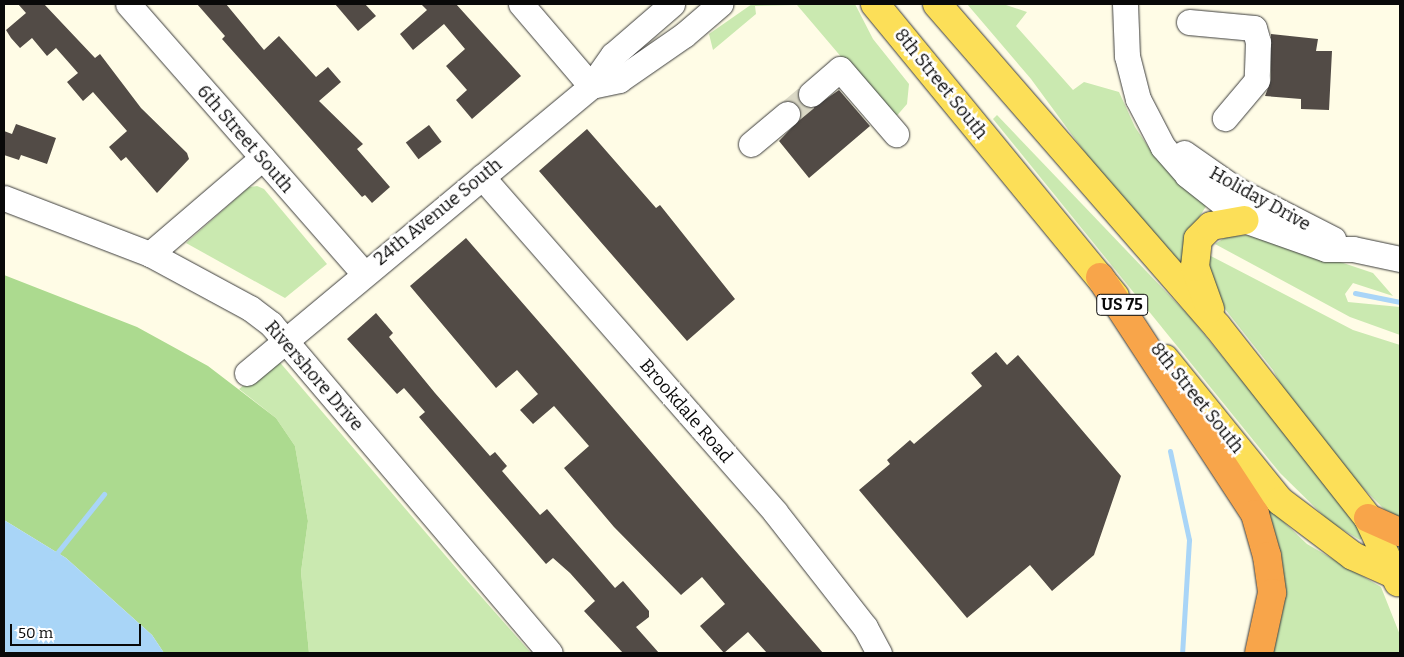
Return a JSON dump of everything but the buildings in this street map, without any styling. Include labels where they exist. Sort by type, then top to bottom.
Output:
[{"type":"highway","points":[[1100,277],[1255,514],[1267,556],[1272,593],[1259,653]]},
{"type":"highway","points":[[1368,518],[1400,532]]},
{"type":"main road","name":"8th Street South","points":[[875,4],[1100,277],[1280,501],[1353,556],[1399,580]]},
{"type":"main road","name":"8th Street South","points":[[937,4],[1217,326],[1368,518],[1399,580]]},
{"type":"main road","points":[[1217,326],[1194,267],[1194,254],[1198,239],[1211,226],[1244,220]]},
{"type":"street","name":"6th Street South","points":[[128,4],[364,274]]},
{"type":"street","points":[[521,4],[591,86]]},
{"type":"street","name":"24th Avenue South","points":[[246,373],[591,86],[613,55],[672,4]]},
{"type":"street","name":"24th Avenue South","points":[[591,86],[619,80],[720,4]]},
{"type":"street","name":"Holiday Drive","points":[[1125,4],[1127,56],[1138,98],[1163,148],[1187,175],[1244,220],[1326,249],[1353,249],[1400,259]]},
{"type":"street","points":[[1189,22],[1254,28],[1258,42],[1257,80],[1225,118]]},
{"type":"street","points":[[811,94],[840,69],[896,134]]},
{"type":"street","points":[[751,144],[788,114]]},
{"type":"street","name":"Holiday Drive","points":[[1150,122],[1203,168],[1237,190],[1353,249]]},
{"type":"street","points":[[150,254],[262,158]]},
{"type":"street","name":"Brookdale Road","points":[[482,177],[775,512],[865,627],[879,653]]},
{"type":"street","name":"Rivershore Drive","points":[[4,198],[150,254],[250,308],[286,340],[550,653]]},
{"type":"green space","points":[[752,4],[855,4],[873,39],[909,84],[907,104],[894,119],[797,5],[755,6],[756,14],[713,50],[709,34]]},
{"type":"green space","points":[[967,4],[1003,4],[1027,12],[1016,26],[1073,90],[1084,82],[1119,92],[1135,127],[1149,148],[1208,203],[1184,242],[1184,268],[1100,173],[1031,79]]},
{"type":"green space","points":[[997,115],[1190,317],[1349,512],[1363,537],[1360,540],[1330,522],[1280,473],[993,119]]},
{"type":"green space","points":[[257,186],[264,189],[327,264],[285,298],[186,243],[249,187]]},
{"type":"green space","points":[[1246,235],[1266,237],[1373,273],[1393,296],[1353,283],[1345,294],[1348,302],[1400,307],[1400,335],[1350,317],[1215,244],[1226,237]]},
{"type":"green space","points":[[1207,254],[1353,330],[1400,345],[1400,519],[1384,509],[1349,474],[1294,410],[1273,370],[1210,290]]},
{"type":"green space","points":[[4,275],[137,327],[208,366],[276,418],[295,446],[308,521],[301,572],[309,653],[164,653],[152,635],[66,558],[4,520]]},
{"type":"green space","points":[[277,359],[531,653],[309,653],[301,572],[308,521],[295,446],[276,418],[239,389]]},
{"type":"green space","points":[[1268,507],[1307,544],[1381,587],[1400,635],[1400,653],[1271,653],[1283,595],[1262,512]]},
{"type":"water","points":[[4,520],[66,558],[152,635],[164,653],[7,653],[4,650]]},
{"type":"waterway","points":[[1355,293],[1400,302]]},
{"type":"waterway","points":[[1170,451],[1189,540],[1182,653]]},
{"type":"waterway","points":[[53,558],[104,494]]},
{"type":"tunnel","points":[[787,114],[811,94]]}]
